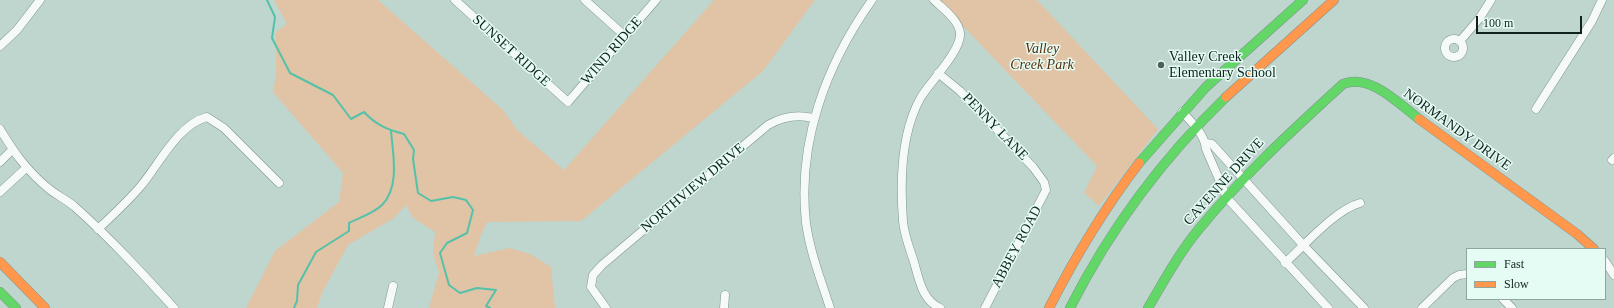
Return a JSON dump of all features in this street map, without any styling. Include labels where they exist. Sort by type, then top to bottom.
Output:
[{"type":"main road","points":[[1049,308],[1078,253],[1104,210],[1148,151],[1182,112],[1227,67],[1303,0]]},
{"type":"main road","points":[[1070,308],[1088,273],[1122,220],[1158,170],[1196,128],[1241,83],[1334,0]]},
{"type":"main road","name":"NORMANDY DRIVE","points":[[1302,121],[1343,84],[1354,80],[1365,82],[1382,92],[1577,234],[1593,248]]},
{"type":"main road","name":"CAYENNE DRIVE","points":[[1148,308],[1181,255],[1206,219],[1279,142],[1302,121]]},
{"type":"main road","points":[[0,262],[45,308]]},
{"type":"main road","points":[[0,292],[16,308]]},
{"type":"street","points":[[0,46],[17,30],[40,0]]},
{"type":"street","name":"SUNSET RIDGE","points":[[455,0],[568,102]]},
{"type":"street","points":[[585,0],[625,36]]},
{"type":"street","name":"WIND RIDGE","points":[[568,102],[656,0]]},
{"type":"street","points":[[830,308],[817,270],[806,224],[805,177],[813,118],[834,63],[853,28],[872,0]]},
{"type":"street","points":[[934,0],[956,23],[960,32],[956,46],[921,98],[914,112],[904,157],[902,184],[903,222],[906,237],[924,294],[934,306],[940,308]]},
{"type":"street","points":[[1460,41],[1479,19],[1491,0]]},
{"type":"street","points":[[1536,109],[1592,21],[1602,0]]},
{"type":"street","name":"PENNY LANE","points":[[938,73],[960,91],[1011,143],[1040,176],[1045,186]]},
{"type":"street","points":[[1182,112],[1196,128],[1206,143],[1206,149],[1227,198],[1285,263],[1328,308]]},
{"type":"street","points":[[98,229],[140,188],[177,139],[191,124],[203,118],[207,117],[214,120],[224,128],[279,183]]},
{"type":"street","name":"NORTHVIEW DRIVE","points":[[606,308],[591,287],[593,275],[602,265],[768,125],[778,119],[790,117],[813,118]]},
{"type":"street","points":[[0,129],[12,150],[26,168],[48,188],[74,206],[174,308]]},
{"type":"street","points":[[1206,143],[1212,144],[1304,246],[1364,308]]},
{"type":"street","points":[[0,162],[12,150]]},
{"type":"street","points":[[0,192],[26,168]]},
{"type":"street","name":"ABBEY ROAD","points":[[985,308],[1044,196],[1046,190],[1045,186]]},
{"type":"street","points":[[1285,263],[1344,210],[1360,203]]},
{"type":"street","points":[[1606,263],[1614,275]]},
{"type":"street","points":[[1422,308],[1452,278],[1466,274]]},
{"type":"street","points":[[388,308],[393,286]]},
{"type":"street","points":[[724,308],[725,295]]},
{"type":"street","points":[[1504,300],[1512,308]]},
{"type":"green space","points":[[274,0],[378,0],[503,110],[517,130],[564,170],[714,0],[815,0],[763,71],[581,221],[487,222],[474,256],[510,248],[530,254],[551,267],[555,308],[429,308],[439,272],[433,254],[435,232],[413,218],[406,205],[394,218],[348,245],[322,293],[317,308],[246,308],[275,251],[339,202],[343,173],[273,92],[276,74],[276,32],[287,24]]},
{"type":"green space","name":"Valley Creek Park","points":[[938,0],[1037,0],[1158,129],[1099,206],[1084,193],[1097,166]]},
{"type":"waterway","points":[[267,0],[275,17],[272,38],[290,73],[333,95],[351,119],[364,112],[382,126],[404,134],[414,150],[413,159],[418,193],[431,201],[453,197],[466,200],[473,210],[467,233],[447,243],[440,253],[449,285],[460,293],[477,288],[496,290],[486,306],[490,308]]},
{"type":"waterway","points":[[294,308],[297,301],[298,285],[316,252],[349,231],[349,223],[375,210],[388,198],[394,170],[391,131]]},
{"type":"traffic: fast","points":[[1139,163],[1206,87],[1303,0]]},
{"type":"traffic: fast","points":[[1148,308],[1172,267],[1215,209],[1268,154],[1343,84],[1353,82],[1374,86],[1393,98],[1419,119]]},
{"type":"traffic: fast","points":[[1070,308],[1086,278],[1120,222],[1139,196],[1180,145],[1226,97]]},
{"type":"traffic: fast","points":[[0,292],[16,308]]},
{"type":"traffic: slow","points":[[1226,97],[1334,0]]},
{"type":"traffic: slow","points":[[1419,119],[1577,234],[1593,248]]},
{"type":"traffic: slow","points":[[1049,308],[1069,270],[1091,234],[1139,163]]},
{"type":"traffic: slow","points":[[0,262],[45,308]]},
{"type":"place","name":"Valley Creek Elementary School","points":[[1161,65]]}]
